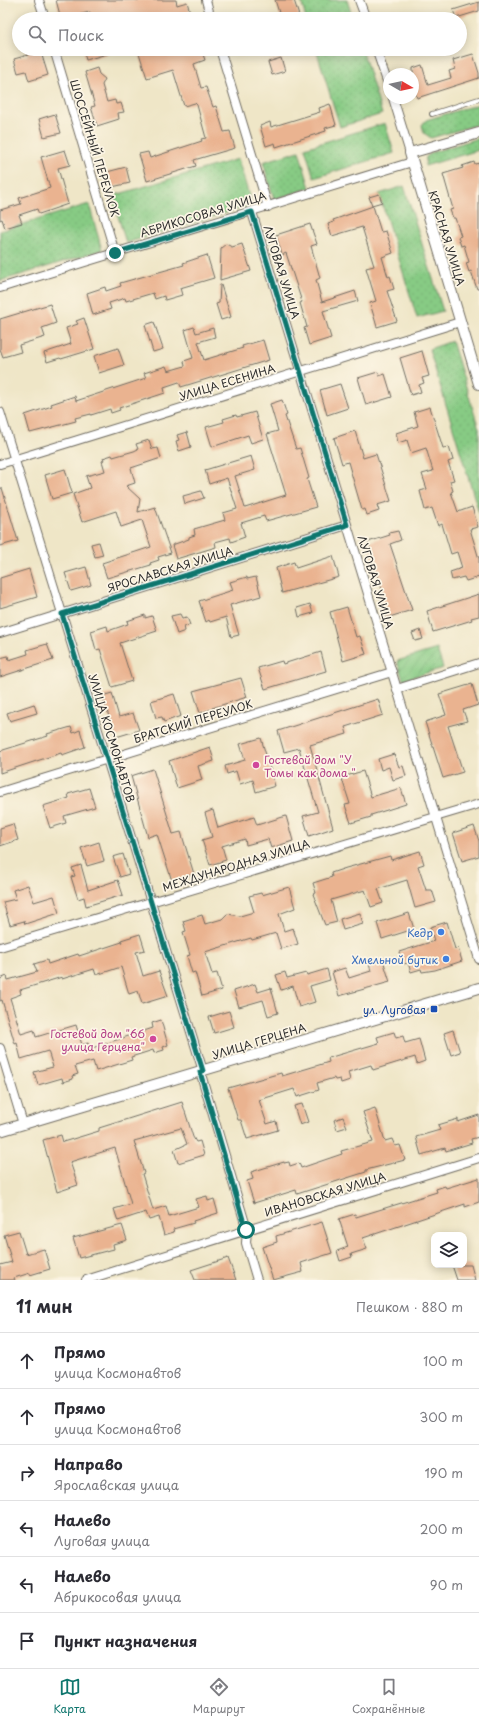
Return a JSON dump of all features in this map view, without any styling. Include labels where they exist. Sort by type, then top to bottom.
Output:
[{"type":"street","points":[[40,0],[43,12]]},
{"type":"street","points":[[206,0],[209,12]]},
{"type":"street","points":[[359,0],[363,12]]},
{"type":"street","name":"ШОССЕЙНЫЙ ПЕРЕУЛОК","points":[[56,56],[115,253]]},
{"type":"street","points":[[222,56],[268,207]]},
{"type":"street","points":[[378,56],[383,69]]},
{"type":"street","name":"КРАСНАЯ УЛИЦА","points":[[395,104],[479,384]]},
{"type":"street","name":"АБРИКОСОВАЯ УЛИЦА","points":[[0,288],[268,207],[479,133]]},
{"type":"street","name":"ЛУГОВАЯ УЛИЦА","points":[[252,212],[479,959]]},
{"type":"street","name":"УЛИЦА ЕСЕНИНА","points":[[0,464],[460,322]]},
{"type":"street","name":"УЛИЦА КОСМОНАВТОВ","points":[[0,412],[151,902],[246,1230],[246,1243],[257,1280]]},
{"type":"street","name":"ЯРОСЛАВСКАЯ УЛИЦА","points":[[0,633],[347,525]]},
{"type":"street","points":[[397,689],[479,664]]},
{"type":"street","name":"БРАТСКИЙ ПЕРЕУЛОК","points":[[0,792],[392,672]]},
{"type":"street","name":"МЕЖДУНАРОДНАЯ УЛИЦА","points":[[0,947],[479,804]]},
{"type":"street","name":"УЛИЦА ГЕРЦЕНА","points":[[0,1131],[479,988]]},
{"type":"street","points":[[0,1048],[23,1124]]},
{"type":"street","name":"ИВАНОВСКАЯ УЛИЦА","points":[[86,1280],[479,1158]]},
{"type":"lane","points":[[432,114],[479,99]]},
{"type":"green space","points":[[301,0],[347,0],[351,12],[304,12]]},
{"type":"green space","points":[[318,56],[364,56],[382,114],[340,127]]},
{"type":"green space","points":[[479,104],[479,124],[431,138],[424,133],[422,125],[426,120]]},
{"type":"green space","points":[[385,123],[394,153],[314,178],[305,148]]},
{"type":"green space","points":[[479,138],[479,150],[425,166],[426,157],[433,152]]},
{"type":"green space","points":[[299,151],[310,188],[274,199],[263,162]]},
{"type":"green space","points":[[238,159],[252,205],[126,243],[112,196]]},
{"type":"green space","points":[[404,186],[443,311],[417,318],[379,194]]},
{"type":"green space","points":[[89,204],[102,250],[0,281],[0,231]]},
{"type":"green space","points":[[452,341],[479,429],[479,513],[429,349]]},
{"type":"green space","points":[[437,649],[443,668],[403,680],[397,661]]},
{"type":"building","points":[[56,0],[176,0],[177,5],[187,2],[190,12],[90,12],[59,12]]},
{"type":"building","points":[[275,0],[294,0],[298,12],[279,12]]},
{"type":"building","points":[[479,2],[479,11],[467,15],[467,12],[454,12],[453,10]]},
{"type":"building","points":[[473,54],[479,73],[479,78],[419,97],[419,68],[413,68],[422,65],[428,85],[451,78],[449,71],[455,69],[453,60]]},
{"type":"building","points":[[24,56],[42,56],[48,75],[29,81],[26,71],[18,73],[14,59]]},
{"type":"building","points":[[85,56],[100,56],[86,60]]},
{"type":"building","points":[[140,56],[204,56],[205,60],[194,64],[201,88],[206,87],[213,107],[216,106],[224,132],[230,131],[235,148],[194,160],[196,166],[147,181],[139,154],[148,152],[150,158],[202,141],[201,139],[206,138],[197,105],[195,103],[184,106],[173,70],[147,78]]},
{"type":"building","points":[[281,58],[285,71],[272,75],[268,62]]},
{"type":"building","points":[[97,68],[99,74],[105,79],[102,85],[107,102],[115,100],[116,104],[121,103],[124,112],[118,113],[119,119],[97,126],[91,107],[95,106],[85,72]]},
{"type":"building","points":[[330,104],[336,125],[325,128],[326,131],[276,147],[275,143],[266,146],[260,126],[270,122],[271,127],[320,112],[319,108]]},
{"type":"building","points":[[55,114],[61,133],[44,137],[39,119]]},
{"type":"building","points":[[65,150],[70,165],[58,168],[68,204],[39,214],[37,209],[19,215],[22,223],[5,228],[2,219],[0,220],[0,210],[21,204],[19,198],[50,188],[41,157]]},
{"type":"building","points":[[474,162],[475,164],[479,163],[479,289],[477,289],[471,271],[469,272],[466,263],[469,262],[464,245],[461,246],[458,237],[461,236],[455,218],[453,218],[450,210],[453,209],[443,174],[463,168],[462,166]]},
{"type":"building","points":[[126,167],[130,183],[112,187],[107,172]]},
{"type":"building","points":[[379,194],[382,202],[372,205],[369,197]]},
{"type":"building","points":[[373,206],[381,232],[386,231],[393,253],[382,257],[388,277],[390,276],[394,289],[387,291],[397,321],[377,327],[370,303],[376,301],[366,268],[374,266],[362,227],[332,236],[328,224],[334,222],[333,220]]},
{"type":"building","points":[[310,224],[317,244],[311,246],[320,278],[316,280],[322,302],[355,291],[358,301],[323,311],[331,338],[309,345],[304,328],[307,327],[300,303],[302,302],[286,253],[282,255],[276,235]]},
{"type":"building","points":[[226,244],[232,247],[242,244],[251,271],[220,280],[221,248]]},
{"type":"building","points":[[207,255],[214,278],[180,288],[182,295],[165,300],[164,296],[155,299],[153,293],[126,301],[125,298],[109,303],[111,309],[93,315],[87,293],[105,287],[106,291],[121,286],[120,283],[184,265],[183,263]]},
{"type":"building","points":[[220,285],[231,317],[221,320],[216,304],[219,303]]},
{"type":"building","points":[[50,304],[56,323],[42,328],[45,337],[19,345],[21,352],[3,357],[0,349],[0,319]]},
{"type":"building","points":[[84,318],[94,349],[47,362],[44,353],[71,344],[66,328],[78,324],[76,321]]},
{"type":"building","points":[[154,322],[163,349],[153,352],[145,325]]},
{"type":"building","points":[[194,327],[196,333],[213,328],[215,337],[198,342],[204,360],[263,340],[269,360],[181,387],[179,382],[164,387],[165,393],[119,408],[120,410],[111,413],[110,409],[75,418],[76,421],[30,433],[25,415],[75,396],[76,401],[146,378],[144,373],[166,366],[168,371],[185,366],[184,361],[193,358],[185,330]]},
{"type":"building","points":[[118,348],[124,365],[99,373],[94,356]]},
{"type":"building","points":[[422,351],[429,376],[422,378],[424,383],[419,385],[421,392],[411,395],[400,358]]},
{"type":"building","points":[[378,372],[379,376],[385,374],[392,397],[366,405],[358,378]]},
{"type":"building","points":[[340,384],[348,408],[327,415],[320,390]]},
{"type":"building","points":[[282,400],[287,415],[285,416],[296,449],[300,448],[309,478],[307,479],[316,507],[266,521],[264,516],[241,523],[245,537],[231,542],[230,538],[215,542],[216,547],[176,559],[172,545],[189,539],[189,537],[195,535],[194,529],[225,520],[223,513],[237,509],[227,478],[209,484],[205,470],[251,456],[255,470],[235,476],[245,508],[286,495],[267,434],[278,431],[270,404]]},
{"type":"building","points":[[430,407],[443,448],[449,447],[453,460],[448,462],[454,480],[450,481],[453,491],[451,492],[458,512],[472,507],[478,527],[470,529],[479,559],[479,577],[466,581],[464,577],[452,580],[450,572],[462,568],[457,552],[451,554],[442,524],[438,526],[432,508],[425,510],[420,491],[427,489],[422,474],[433,471],[426,448],[411,453],[407,440],[398,443],[396,433],[418,426],[414,412]]},
{"type":"building","points":[[255,412],[263,439],[251,443],[248,435],[212,447],[206,427],[224,422],[223,419],[236,415],[237,417]]},
{"type":"building","points":[[355,431],[363,458],[376,454],[391,501],[377,505],[379,511],[367,515],[365,509],[362,510],[348,462],[342,464],[334,438]]},
{"type":"building","points":[[187,432],[191,447],[179,451],[176,441],[179,440],[177,435]]},
{"type":"building","points":[[149,440],[152,449],[158,448],[161,458],[131,468],[135,483],[126,486],[140,499],[138,512],[155,507],[171,553],[158,557],[159,560],[150,563],[151,565],[107,578],[102,563],[151,547],[142,520],[121,527],[116,511],[82,522],[73,494],[90,488],[86,476],[105,471],[102,461],[104,460],[103,458],[112,455],[113,457],[134,451],[138,449],[136,444]]},
{"type":"building","points":[[65,469],[72,493],[52,499],[45,475]]},
{"type":"building","points":[[0,488],[2,488],[18,541],[0,546]]},
{"type":"building","points":[[201,491],[204,498],[185,504],[183,496]]},
{"type":"building","points":[[398,531],[401,540],[390,544],[412,610],[386,618],[379,594],[383,593],[368,542],[390,535],[389,533]]},
{"type":"building","points":[[99,542],[103,555],[95,557],[91,544]]},
{"type":"building","points":[[333,556],[339,577],[282,593],[276,568],[294,562],[296,568]]},
{"type":"building","points":[[86,567],[91,585],[71,591],[65,573]]},
{"type":"building","points":[[29,569],[37,597],[0,608],[0,578]]},
{"type":"building","points":[[247,577],[247,579],[256,577],[261,596],[230,605],[239,635],[231,637],[226,617],[210,622],[209,620],[206,622],[199,601],[233,590],[230,582]]},
{"type":"building","points":[[479,594],[479,616],[471,618],[472,620],[433,632],[427,611]]},
{"type":"building","points":[[310,604],[313,613],[299,617],[297,608]]},
{"type":"building","points":[[347,607],[356,637],[360,636],[366,654],[343,661],[330,612]]},
{"type":"building","points":[[180,614],[182,618],[187,617],[190,625],[184,626],[185,631],[177,634],[171,616]]},
{"type":"building","points":[[145,615],[145,618],[152,616],[157,631],[120,643],[132,681],[112,687],[100,649],[96,650],[91,631],[107,626],[108,631],[128,624],[127,621]]},
{"type":"building","points":[[420,630],[423,639],[415,641],[412,633]]},
{"type":"building","points":[[47,644],[53,660],[0,677],[0,658],[8,656],[9,660],[28,654],[27,650]]},
{"type":"building","points":[[321,652],[326,671],[265,689],[258,668],[282,661],[283,664]]},
{"type":"building","points":[[241,678],[247,697],[200,713],[193,691]]},
{"type":"building","points":[[472,684],[478,705],[463,710],[467,721],[448,726],[463,772],[443,778],[425,722],[446,715],[439,694]]},
{"type":"building","points":[[112,693],[119,717],[133,713],[139,730],[116,737],[102,696]]},
{"type":"building","points":[[174,694],[181,716],[164,722],[162,717],[156,718],[151,701]]},
{"type":"building","points":[[378,699],[383,715],[345,727],[347,734],[310,745],[333,828],[309,836],[303,816],[318,812],[299,748],[284,752],[278,731]]},
{"type":"building","points":[[34,704],[37,713],[10,721],[7,713]]},
{"type":"building","points":[[71,727],[73,733],[80,730],[85,747],[62,755],[61,753],[0,773],[0,751]]},
{"type":"building","points":[[261,738],[275,786],[256,792],[253,780],[240,784],[236,771],[227,774],[225,766],[245,760],[240,744]]},
{"type":"building","points":[[210,747],[214,761],[198,766],[202,780],[177,788],[169,761]]},
{"type":"building","points":[[394,754],[399,767],[403,766],[406,776],[393,780],[389,767],[381,770],[378,759]]},
{"type":"building","points":[[153,769],[173,834],[181,832],[194,874],[172,881],[157,834],[148,837],[131,776]]},
{"type":"building","points":[[363,771],[371,797],[401,788],[406,804],[351,823],[345,805],[350,804],[342,779],[346,776]]},
{"type":"building","points":[[89,788],[95,807],[64,816],[66,823],[50,828],[43,806],[69,798],[68,794]]},
{"type":"building","points":[[213,810],[218,828],[254,817],[257,825],[286,816],[293,841],[271,848],[268,839],[246,845],[245,839],[222,846],[226,860],[210,865],[202,840],[212,837],[205,813]]},
{"type":"building","points":[[13,824],[18,840],[0,846],[0,828]]},
{"type":"building","points":[[474,826],[479,841],[479,856],[462,861],[453,833]]},
{"type":"building","points":[[99,842],[104,861],[87,866],[81,848]]},
{"type":"building","points":[[420,851],[424,864],[418,866],[426,890],[432,890],[436,902],[415,908],[407,880],[378,889],[383,903],[371,907],[365,890],[331,900],[337,922],[325,925],[313,894],[316,893],[313,883],[332,877],[331,873],[346,868],[390,856],[391,860]]},
{"type":"building","points":[[123,854],[129,874],[120,877],[113,857]]},
{"type":"building","points":[[81,865],[88,890],[118,880],[123,895],[86,906],[84,897],[78,899],[71,877],[75,876],[72,868]]},
{"type":"building","points":[[28,885],[34,902],[54,896],[59,913],[25,924],[24,921],[10,925],[3,902],[16,899],[13,890]]},
{"type":"building","points":[[289,887],[295,908],[279,914],[284,931],[293,928],[298,944],[281,949],[276,933],[252,940],[251,938],[205,952],[212,974],[217,973],[222,990],[202,996],[195,972],[192,973],[187,956],[190,955],[183,932],[186,931],[183,921],[202,915],[205,924],[222,919],[227,914],[240,916],[254,912],[249,896],[261,893],[262,895]]},
{"type":"building","points":[[360,913],[363,924],[343,930],[340,919]]},
{"type":"building","points":[[409,913],[414,929],[382,939],[377,923]]},
{"type":"building","points":[[447,922],[455,949],[458,948],[462,961],[435,970],[422,972],[421,969],[411,972],[408,963],[403,964],[399,952],[434,941],[430,927]]},
{"type":"building","points":[[140,934],[145,950],[136,952],[143,976],[159,971],[168,996],[142,1004],[138,991],[129,994],[121,967],[96,975],[94,969],[62,979],[62,977],[20,990],[21,994],[10,998],[21,1034],[34,1030],[36,1037],[76,1025],[82,1045],[88,1043],[89,1049],[153,1028],[152,1023],[161,1020],[168,1045],[163,1047],[164,1050],[154,1053],[153,1050],[131,1057],[132,1060],[96,1071],[93,1061],[75,1066],[78,1074],[72,1076],[73,1079],[63,1082],[62,1078],[38,1085],[34,1072],[53,1067],[48,1051],[21,1059],[2,1000],[0,1001],[0,979],[7,976],[8,980],[37,972],[34,964],[47,960],[48,964],[78,954],[79,956],[122,942],[121,940]]},
{"type":"building","points":[[383,960],[390,982],[339,996],[332,972],[345,968],[349,978],[371,971],[369,964]]},
{"type":"building","points":[[327,969],[330,980],[310,986],[315,1002],[299,1007],[293,986],[281,990],[276,975],[285,972],[287,978],[306,973],[307,975]]},
{"type":"building","points":[[255,984],[258,992],[271,988],[278,1013],[268,1016],[263,1000],[239,1007],[234,991]]},
{"type":"building","points":[[229,1011],[234,1027],[214,1033],[209,1017]]},
{"type":"building","points":[[453,1030],[460,1052],[451,1055],[444,1033]]},
{"type":"building","points":[[394,1032],[396,1038],[403,1036],[405,1043],[419,1039],[425,1061],[417,1064],[415,1057],[373,1070],[371,1065],[348,1072],[350,1080],[341,1083],[340,1079],[335,1080],[334,1078],[317,1083],[319,1090],[297,1097],[294,1089],[259,1100],[267,1124],[276,1121],[278,1130],[247,1139],[241,1120],[238,1120],[228,1088],[281,1073],[282,1076],[329,1062],[328,1058],[379,1043],[377,1037]]},
{"type":"building","points":[[182,1102],[193,1137],[196,1142],[200,1141],[204,1155],[178,1163],[174,1150],[187,1144],[181,1128],[134,1141],[153,1210],[166,1206],[169,1216],[199,1207],[196,1199],[207,1196],[208,1201],[214,1199],[218,1213],[193,1221],[194,1223],[173,1229],[174,1232],[164,1235],[159,1217],[149,1220],[146,1212],[118,1221],[114,1209],[131,1204],[115,1148],[70,1162],[78,1185],[57,1192],[43,1140],[61,1135],[63,1142],[99,1131],[99,1128]]},
{"type":"building","points":[[302,1104],[308,1122],[300,1125],[294,1106]]},
{"type":"building","points":[[375,1108],[385,1141],[392,1139],[395,1146],[400,1145],[405,1160],[366,1170],[366,1172],[297,1194],[296,1190],[254,1203],[247,1181],[253,1179],[251,1172],[284,1162],[289,1162],[290,1166],[299,1163],[301,1168],[342,1154],[341,1151],[373,1142],[363,1112]]},
{"type":"building","points":[[479,1115],[479,1137],[471,1139],[472,1143],[446,1151],[445,1148],[421,1155],[416,1137],[440,1130],[438,1125],[458,1119],[458,1122]]},
{"type":"building","points":[[343,1117],[347,1127],[337,1130],[334,1120]]},
{"type":"building","points":[[479,1178],[479,1202],[465,1207],[465,1204],[363,1238],[367,1249],[351,1254],[352,1257],[340,1261],[337,1251],[348,1247],[339,1219],[355,1214],[356,1217],[437,1192],[436,1189],[445,1186],[446,1188]]},
{"type":"building","points":[[322,1222],[332,1253],[301,1263],[303,1272],[273,1280],[262,1247],[277,1242],[276,1236]]},
{"type":"building","points":[[122,1225],[127,1240],[113,1244],[114,1249],[79,1258],[73,1238]]},
{"type":"building","points":[[19,1231],[26,1254],[44,1249],[50,1269],[14,1278],[15,1280],[0,1280],[0,1265],[12,1262],[4,1235]]},
{"type":"building","points":[[228,1258],[236,1280],[195,1280],[191,1270]]},
{"type":"building","points":[[467,1265],[471,1265],[475,1280],[457,1280],[453,1268],[467,1268]]},
{"type":"place","name":"Гостевой дом \"У Томы как дома \"","points":[[256,765]]},
{"type":"place","name":"Кедр","points":[[441,932]]},
{"type":"place","name":"Хмельной бутик","points":[[446,959]]},
{"type":"place","name":"ул. Луговая","points":[[434,1009]]},
{"type":"place","name":"Гостевой дом \"66 улица Герцена\"","points":[[153,1039]]},
{"type":"route","points":[[115,253],[252,212],[347,525],[62,614],[203,1071],[200,1072],[246,1230]]}]
